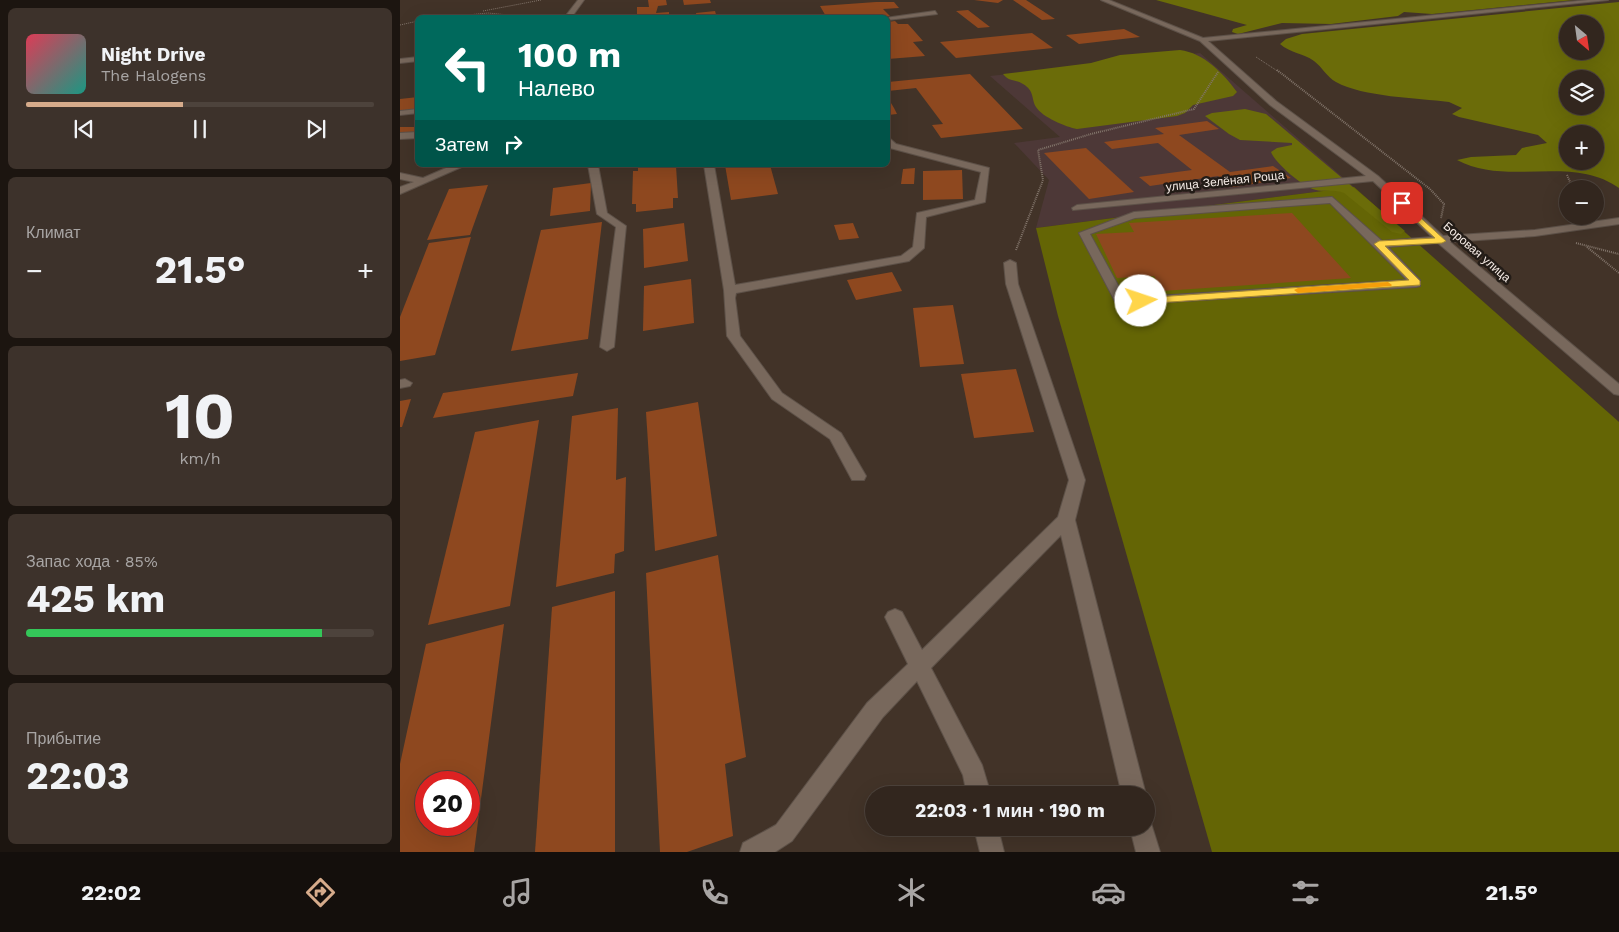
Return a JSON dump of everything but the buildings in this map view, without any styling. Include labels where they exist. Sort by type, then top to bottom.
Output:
[{"type":"street","points":[[569,15],[581,0]]},
{"type":"street","points":[[1104,0],[1202,40],[1605,0]]},
{"type":"street","points":[[890,18],[935,13]]},
{"type":"street","name":"Боровая улица","points":[[1202,40],[1273,103],[1375,178],[1442,241],[1619,391]]},
{"type":"street","points":[[400,61],[415,59]]},
{"type":"street","points":[[400,113],[415,111]]},
{"type":"street","points":[[400,136],[415,135]]},
{"type":"street","points":[[730,290],[906,259],[918,248],[921,215],[980,202],[986,170],[893,146],[890,142]]},
{"type":"street","points":[[400,191],[455,167]]},
{"type":"street","points":[[593,167],[602,214],[622,226],[607,347]]},
{"type":"street","points":[[708,167],[730,290],[728,298],[734,336],[777,396],[836,436],[858,476]]},
{"type":"street","points":[[400,176],[425,180]]},
{"type":"street","name":"улица Зелёная Роща","points":[[1077,208],[1375,178]]},
{"type":"street","points":[[1379,244],[1416,283],[1121,302],[1084,233],[1134,215],[1332,200],[1379,244],[1535,233],[1619,221]]},
{"type":"street","points":[[1010,263],[1012,284],[1077,480],[1066,520],[1132,786]]},
{"type":"street","points":[[752,852],[784,833],[875,710],[1066,520]]},
{"type":"street","points":[[895,618],[974,773],[977,786]]},
{"type":"street","points":[[988,836],[992,852]]},
{"type":"street","points":[[1144,836],[1148,852]]},
{"type":"path","points":[[455,15],[541,0]]},
{"type":"path","points":[[468,13],[501,12],[520,15]]},
{"type":"path","points":[[400,25],[415,22]]},
{"type":"path","points":[[1256,57],[1290,79],[1430,189],[1444,204],[1440,219],[1442,241]]},
{"type":"path","points":[[1010,263],[1043,180],[1038,150],[1091,134],[1194,109],[1220,69],[1232,66]]},
{"type":"path","points":[[1567,175],[1569,180]]},
{"type":"path","points":[[1585,245],[1619,273]]},
{"type":"shaded area","points":[[1156,0],[1574,0],[1432,14],[1404,12],[1398,16],[1331,24],[1282,23],[1238,34],[1232,32],[1233,29],[1247,25]]},
{"type":"shaded area","points":[[1619,2],[1619,188],[1601,178],[1581,173],[1560,171],[1496,171],[1476,168],[1457,160],[1471,157],[1516,155],[1522,148],[1547,143],[1538,135],[1459,117],[1452,114],[1462,108],[1449,102],[1375,94],[1347,87],[1336,82],[1314,61],[1280,44],[1286,39],[1302,34]]},
{"type":"shaded area","points":[[1180,50],[1197,55],[1212,65],[1237,92],[1233,96],[1193,105],[1185,113],[1177,116],[1077,129],[1061,124],[1043,114],[1034,104],[1031,92],[1027,87],[1003,74],[1091,63],[1120,55]]},
{"type":"shaded area","points":[[1200,53],[1354,187],[1036,228],[1049,180],[1014,143],[1060,137],[990,76]]},
{"type":"shaded area","points":[[1245,109],[1266,114],[1405,231],[1401,234],[1392,232],[1344,193],[1316,190],[1304,185],[1278,162],[1271,152],[1277,148],[1292,145],[1292,143],[1240,140],[1205,116],[1212,113]]},
{"type":"shaded area","points":[[1354,187],[1619,422],[1619,852],[1212,852],[1058,316],[1036,228]]},
{"type":"slow traffic","points":[[1298,290],[1388,285]]},
{"type":"route","points":[[1141,301],[1416,283],[1379,244],[1442,241],[1402,203]]}]
